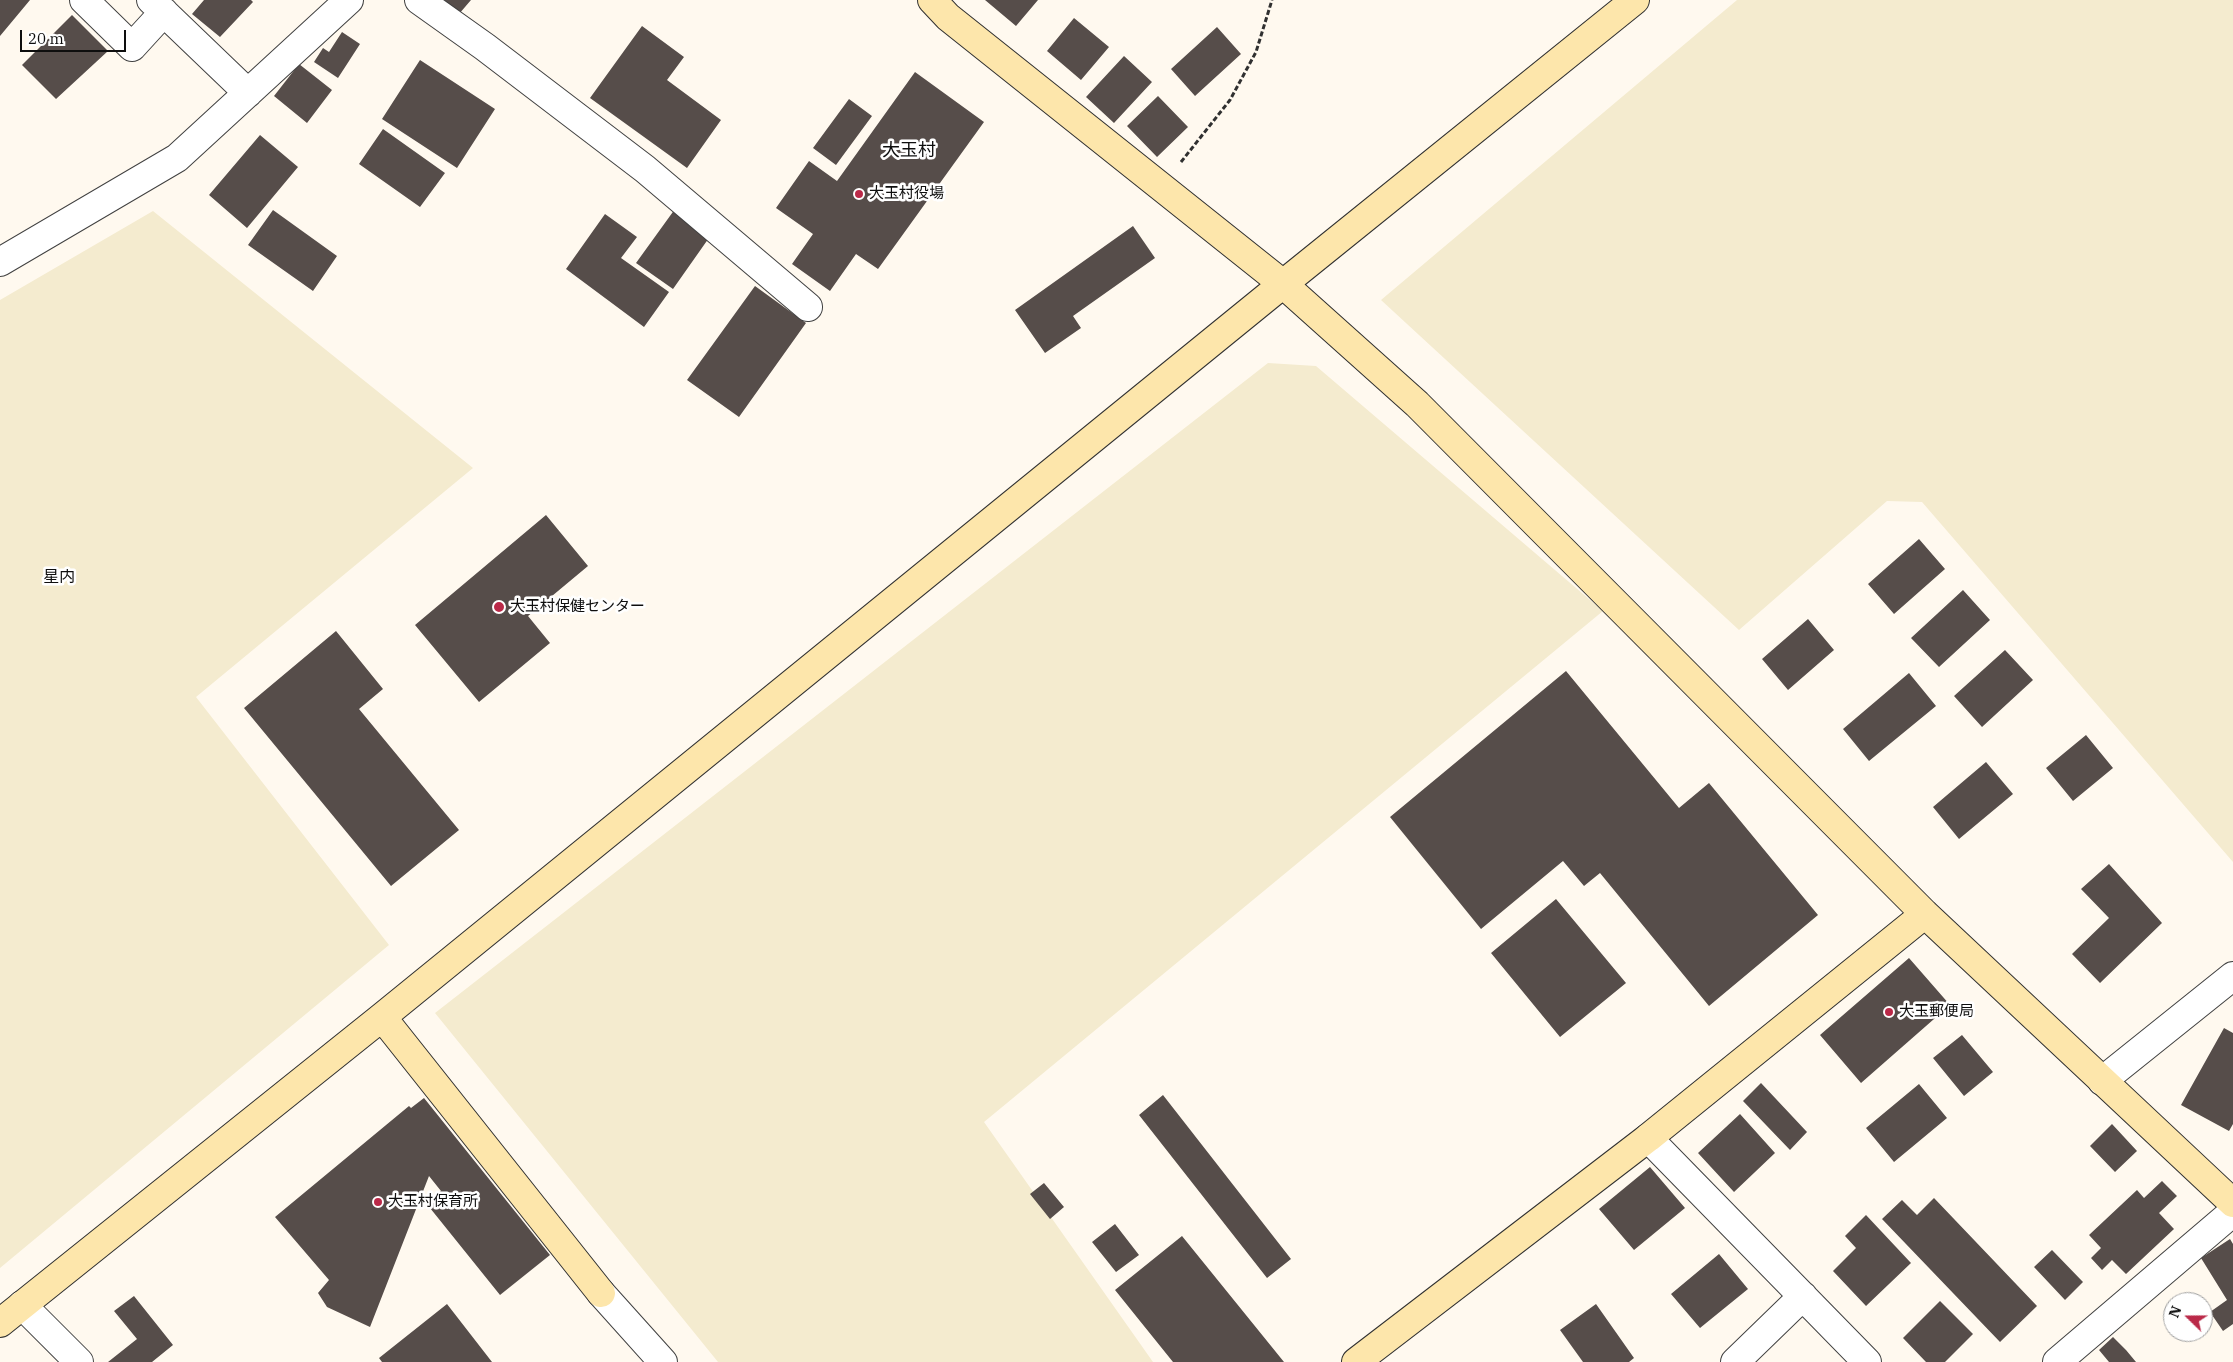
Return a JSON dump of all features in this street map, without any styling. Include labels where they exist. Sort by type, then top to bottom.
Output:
[{"type":"street","points":[[84,0],[132,47],[158,6],[248,93]]},
{"type":"street","points":[[0,262],[177,158],[349,0]]},
{"type":"street","points":[[420,0],[486,47],[645,169],[808,307]]},
{"type":"street","points":[[932,0],[948,17],[1161,185],[1282,284],[1416,404],[1925,914],[2233,1203]]},
{"type":"street","points":[[0,1323],[382,1017],[1282,284],[1635,0]]},
{"type":"street","points":[[1356,1362],[1648,1138],[1925,914]]},
{"type":"street","points":[[2102,1081],[2233,976]]},
{"type":"street","points":[[382,1017],[601,1293],[664,1362]]},
{"type":"street","points":[[1648,1138],[1867,1362]]},
{"type":"street","points":[[2057,1362],[2233,1212]]},
{"type":"street","points":[[1735,1362],[1803,1296]]},
{"type":"street","points":[[22,1305],[79,1362]]},
{"type":"path","points":[[1161,185],[1230,100],[1256,52],[1272,0]]},
{"type":"shaded area","points":[[1737,0],[2233,0],[2233,862],[1922,502],[1887,501],[1739,630],[1381,300]]},
{"type":"shaded area","points":[[153,211],[473,468],[196,697],[389,945],[0,1268],[0,300]]},
{"type":"shaded area","points":[[1268,363],[1316,366],[1603,611],[984,1122],[1153,1362],[718,1362],[435,1013]]},
{"type":"building","points":[[0,0],[30,0],[0,36]]},
{"type":"building","points":[[204,0],[251,0],[253,2],[220,37],[192,14]]},
{"type":"building","points":[[443,0],[471,0],[459,14]]},
{"type":"building","points":[[985,0],[1038,0],[1016,26]]},
{"type":"building","points":[[72,15],[108,51],[56,99],[22,65]]},
{"type":"building","points":[[1074,18],[1109,47],[1081,80],[1047,51]]},
{"type":"building","points":[[642,26],[684,57],[667,80],[721,120],[687,168],[590,98]]},
{"type":"building","points":[[1217,27],[1241,54],[1195,96],[1171,69]]},
{"type":"building","points":[[342,32],[360,44],[338,78],[314,62],[323,48],[329,52]]},
{"type":"building","points":[[1124,56],[1152,82],[1114,123],[1086,97]]},
{"type":"building","points":[[420,60],[495,109],[457,168],[382,119]]},
{"type":"building","points":[[299,64],[332,90],[307,123],[274,96]]},
{"type":"building","name":"大玉村役場","points":[[915,72],[984,122],[878,269],[856,254],[830,291],[792,264],[813,234],[776,208],[809,161],[837,181]]},
{"type":"building","points":[[1158,96],[1188,127],[1157,157],[1127,126]]},
{"type":"building","points":[[849,99],[872,116],[836,165],[813,148]]},
{"type":"building","points":[[383,129],[445,173],[420,207],[359,164]]},
{"type":"building","points":[[260,135],[298,167],[247,228],[209,195]]},
{"type":"building","points":[[675,209],[711,235],[673,289],[636,263]]},
{"type":"building","points":[[273,210],[337,256],[313,291],[248,245]]},
{"type":"building","points":[[605,214],[637,237],[621,258],[669,292],[644,327],[566,269]]},
{"type":"building","points":[[1133,226],[1155,258],[1073,316],[1081,328],[1045,353],[1015,310]]},
{"type":"building","points":[[755,286],[806,323],[739,417],[687,380]]},
{"type":"building","points":[[546,515],[588,566],[528,616],[550,643],[479,702],[415,625]]},
{"type":"building","points":[[1919,539],[1945,569],[1894,614],[1868,584]]},
{"type":"building","points":[[1963,590],[1990,620],[1939,667],[1911,638]]},
{"type":"building","points":[[1808,619],[1834,650],[1788,690],[1762,659]]},
{"type":"building","points":[[336,631],[383,689],[359,709],[459,830],[391,886],[244,708]]},
{"type":"building","points":[[2005,650],[2033,680],[1982,727],[1954,696]]},
{"type":"building","points":[[1566,671],[1679,808],[1709,783],[1818,915],[1709,1006],[1600,873],[1584,886],[1563,861],[1481,929],[1390,817]]},
{"type":"building","points":[[1909,673],[1936,706],[1869,761],[1843,729]]},
{"type":"building","points":[[2086,735],[2113,768],[2073,801],[2046,768]]},
{"type":"building","points":[[1986,762],[2013,794],[1959,839],[1933,807]]},
{"type":"building","points":[[2109,864],[2162,923],[2100,983],[2072,954],[2109,918],[2081,889]]},
{"type":"building","points":[[1556,899],[1626,983],[1560,1037],[1491,953]]},
{"type":"building","points":[[1909,958],[1950,1005],[1861,1083],[1820,1035]]},
{"type":"building","points":[[2224,1028],[2233,1033],[2233,1124],[2229,1131],[2181,1105]]},
{"type":"building","points":[[1962,1035],[1993,1072],[1964,1096],[1933,1058]]},
{"type":"building","points":[[1761,1083],[1807,1132],[1790,1150],[1743,1101]]},
{"type":"building","points":[[1919,1084],[1947,1118],[1894,1162],[1866,1128]]},
{"type":"building","points":[[1163,1095],[1291,1259],[1267,1278],[1139,1115]]},
{"type":"building","points":[[424,1098],[550,1255],[500,1295],[426,1203],[441,1191],[429,1176],[370,1327],[327,1307],[318,1293],[329,1280],[275,1217],[409,1106],[411,1108]]},
{"type":"building","points":[[1740,1114],[1775,1153],[1734,1192],[1698,1153]]},
{"type":"building","points":[[2112,1124],[2137,1151],[2115,1172],[2090,1146]]},
{"type":"building","points":[[1650,1167],[1685,1208],[1634,1250],[1599,1209]]},
{"type":"building","points":[[2162,1181],[2177,1196],[2159,1213],[2174,1229],[2126,1274],[2112,1260],[2102,1270],[2091,1258],[2101,1248],[2089,1235],[2137,1190],[2144,1198]]},
{"type":"building","points":[[1044,1183],[1064,1207],[1050,1219],[1030,1194]]},
{"type":"building","points":[[1934,1198],[2037,1306],[2000,1342],[1882,1219],[1902,1200],[1917,1215]]},
{"type":"building","points":[[1866,1215],[1911,1263],[1866,1306],[1833,1271],[1856,1248],[1845,1236]]},
{"type":"building","points":[[1115,1224],[1139,1255],[1116,1272],[1092,1242]]},
{"type":"building","points":[[1182,1236],[1284,1362],[1173,1362],[1115,1290]]},
{"type":"building","points":[[2230,1239],[2233,1244],[2233,1324],[2223,1331],[2213,1316],[2213,1310],[2227,1300],[2201,1258]]},
{"type":"building","points":[[2052,1250],[2083,1282],[2065,1300],[2034,1267]]},
{"type":"building","points":[[1719,1254],[1748,1289],[1700,1328],[1671,1294]]},
{"type":"building","points":[[134,1296],[173,1345],[152,1362],[108,1362],[137,1339],[114,1311]]},
{"type":"building","points":[[1940,1301],[1973,1334],[1945,1362],[1926,1362],[1903,1338]]},
{"type":"building","points":[[447,1304],[492,1362],[382,1362],[379,1358]]},
{"type":"building","points":[[1596,1304],[1634,1358],[1629,1362],[1583,1362],[1560,1330]]},
{"type":"building","points":[[2113,1337],[2136,1362],[2109,1362],[2099,1350]]},
{"type":"place","name":"大玉村役場","points":[[859,194]]},
{"type":"place","name":"大玉村保健センター","points":[[499,607]]},
{"type":"place","name":"大玉郵便局","points":[[1889,1012]]},
{"type":"place","name":"大玉村保育所","points":[[378,1202]]},
{"type":"district","name":"大玉村","points":[[909,151]]},
{"type":"district","name":"星内","points":[[59,577]]}]
